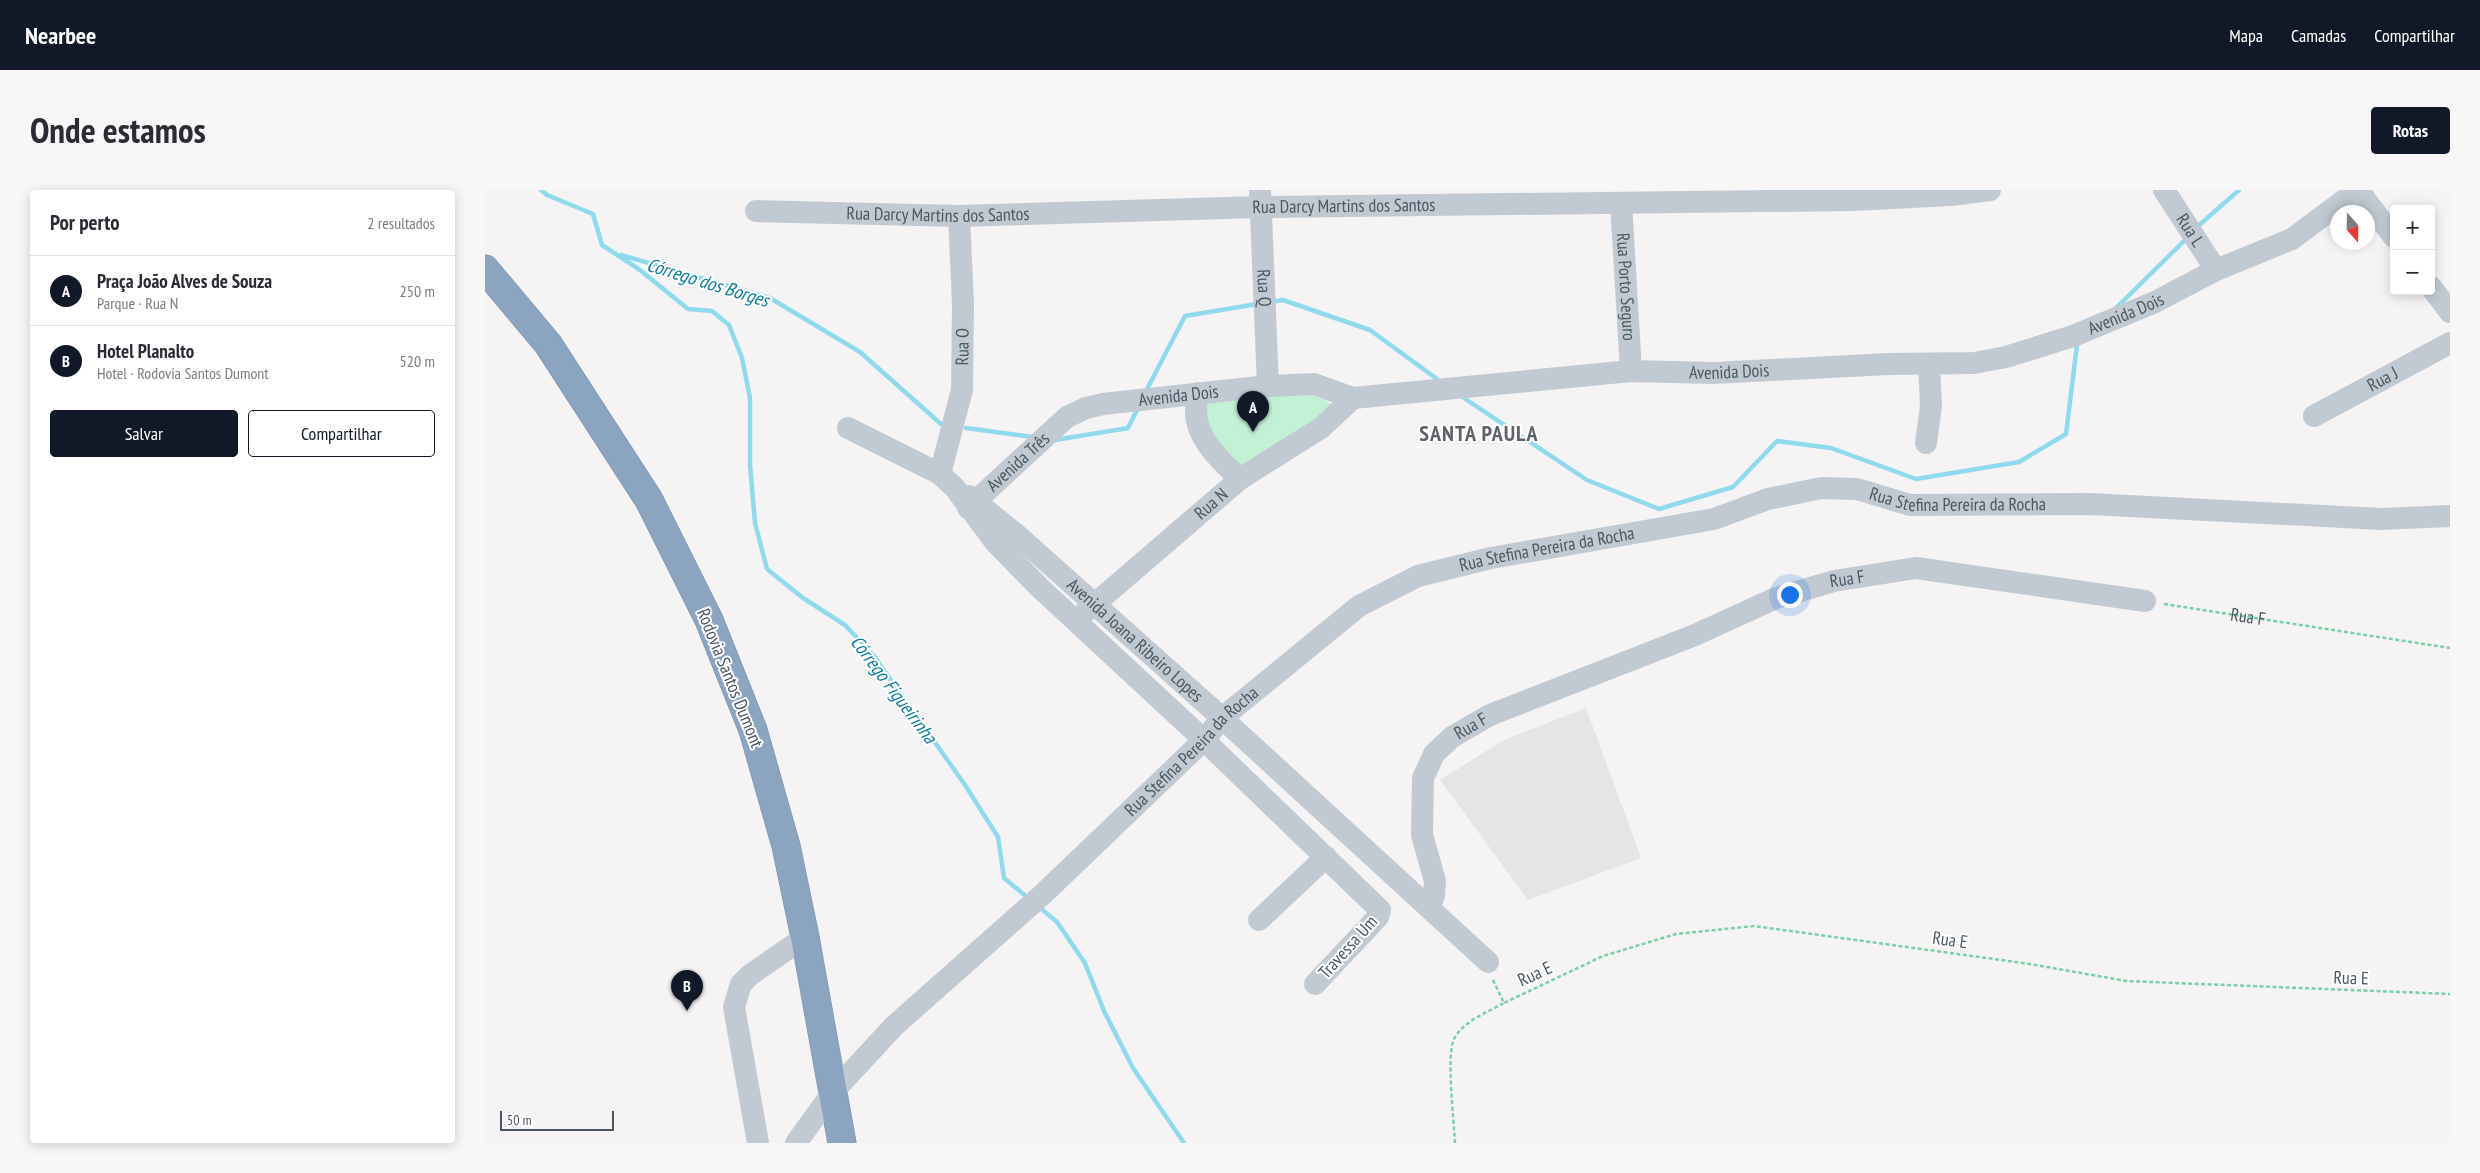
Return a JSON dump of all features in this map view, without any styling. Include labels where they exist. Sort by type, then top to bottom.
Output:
[{"type":"highway","name":"Rodovia Santos Dumont","points":[[485,269],[548,344],[649,500],[709,620],[753,730],[786,846],[805,937],[841,1143]]},
{"type":"street","name":"Rua Darcy Martins dos Santos","points":[[756,211],[959,216],[1260,199],[1621,203],[1704,196],[1854,200],[1951,195],[1990,190]]},
{"type":"street","name":"Rua L","points":[[2164,190],[2216,270]]},
{"type":"street","name":"Avenida Dois","points":[[1067,417],[1094,406],[1268,386],[1314,384],[1353,398],[1631,371],[1714,373],[1888,364],[1974,363],[2006,358],[2073,336],[2155,302],[2216,270],[2292,239],[2358,190]]},
{"type":"street","points":[[2358,190],[2390,233]]},
{"type":"street","name":"Rua Q","points":[[1260,199],[1268,386]]},
{"type":"street","name":"Rua Porto Seguro","points":[[1621,203],[1631,371]]},
{"type":"street","name":"Rua O","points":[[947,481],[962,390],[963,304],[959,216]]},
{"type":"street","points":[[2435,292],[2450,312]]},
{"type":"street","name":"Rua J","points":[[2314,416],[2450,343]]},
{"type":"street","points":[[1926,443],[1931,406],[1929,364]]},
{"type":"street","points":[[1198,393],[1195,413],[1199,429],[1218,459],[1240,479]]},
{"type":"street","name":"Rua N","points":[[1077,621],[1093,604],[1240,479],[1321,428],[1353,398]]},
{"type":"street","name":"Avenida Três","points":[[971,504],[1067,417]]},
{"type":"street","name":"Avenida Joana Ribeiro Lopes","points":[[848,428],[947,481],[971,504],[1017,535],[1222,718],[1488,962]]},
{"type":"street","name":"Rua Stefina Pereira da Rocha","points":[[796,1143],[833,1092],[894,1026],[1042,895],[1204,740],[1222,718],[1359,606],[1418,576],[1491,558],[1714,519],[1768,499],[1821,488],[1857,489],[1910,504],[2090,504],[2381,519],[2450,516]]},
{"type":"street","name":"Avenida Joana Ribeiro Lopes","points":[[971,504],[995,542],[1039,587],[1204,740],[1380,910]]},
{"type":"street","name":"Rua F","points":[[1429,906],[1434,896],[1435,881],[1422,835],[1423,778],[1434,754],[1452,737],[1489,715],[1695,636],[1776,598],[1834,581],[1916,568],[2145,601]]},
{"type":"street","points":[[1259,920],[1326,857]]},
{"type":"street","name":"Travessa Um","points":[[1315,984],[1378,917],[1380,910]]},
{"type":"street","points":[[758,1143],[734,1007],[741,984],[746,979],[759,967],[805,937]]},
{"type":"path","name":"Rua F","points":[[2145,601],[2450,648]]},
{"type":"path","name":"Rua E","points":[[1488,962],[1494,983],[1504,1003],[1603,956],[1676,934],[1754,926],[2031,964],[2126,981],[2450,994]]},
{"type":"path","points":[[1455,1143],[1451,1055],[1454,1039],[1470,1022],[1504,1003]]},
{"type":"shaded area","points":[[1586,708],[1641,858],[1528,900],[1440,780],[1504,740]]},
{"type":"green space","points":[[1306,393],[1326,400],[1331,404],[1327,412],[1240,468],[1201,423],[1205,397]]},
{"type":"waterway","name":"Córrego Figueirinha","points":[[541,190],[547,195],[593,214],[602,245],[640,270],[688,309],[712,311],[729,325],[742,358],[750,398],[750,465],[755,523],[767,569],[803,598],[845,625],[874,656],[965,785],[998,837],[1004,878],[1028,898]]},
{"type":"waterway","name":"Córrego dos Borges","points":[[2197,227],[2239,190]]},
{"type":"waterway","name":"Córrego dos Borges","points":[[2115,309],[2183,242]]},
{"type":"waterway","name":"Córrego dos Borges","points":[[621,255],[770,298],[860,352],[941,424]]},
{"type":"waterway","name":"Córrego dos Borges","points":[[1270,302],[1283,300],[1370,330],[1437,379]]},
{"type":"waterway","name":"Córrego dos Borges","points":[[1146,391],[1185,316],[1257,304]]},
{"type":"waterway","name":"Córrego dos Borges","points":[[1464,398],[1587,480],[1659,509],[1733,487],[1777,441],[1831,448],[1916,479],[2019,462],[2066,434],[2077,345]]},
{"type":"waterway","name":"Córrego dos Borges","points":[[1055,440],[1128,428],[1138,408]]},
{"type":"waterway","name":"Córrego dos Borges","points":[[966,428],[1033,437]]},
{"type":"waterway","name":"Córrego Figueirinha","points":[[1039,907],[1057,922],[1085,963],[1104,1011],[1133,1068],[1184,1143]]},
{"type":"place","name":"Praça João Alves de Souza","points":[[1253,432]]},
{"type":"place","name":"Hotel Planalto","points":[[687,1011]]},
{"type":"district","name":"SANTA PAULA","points":[[1479,433]]}]
